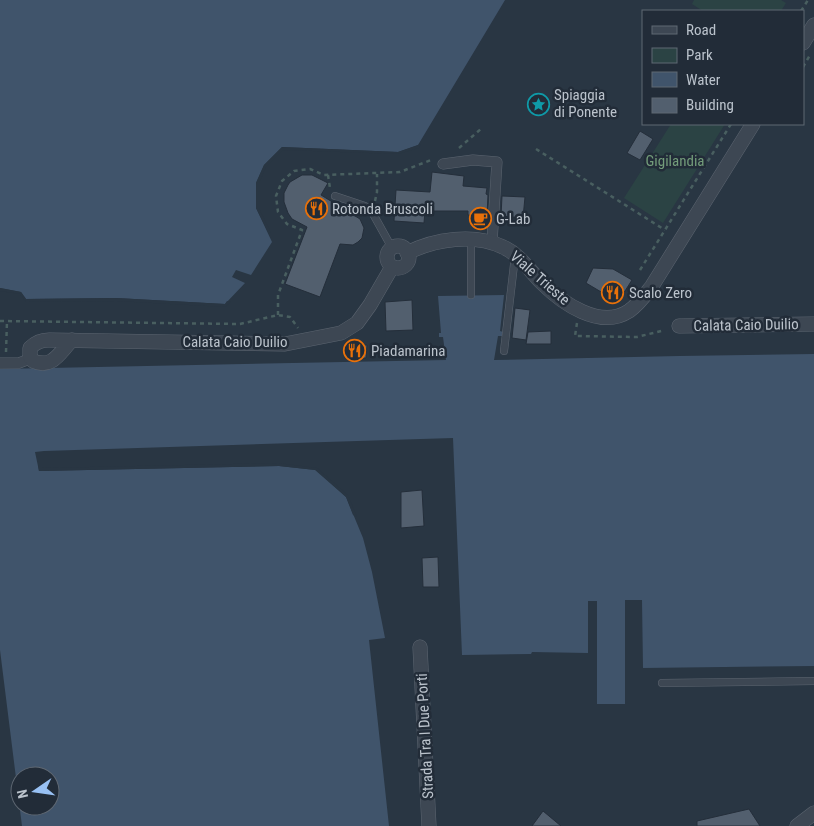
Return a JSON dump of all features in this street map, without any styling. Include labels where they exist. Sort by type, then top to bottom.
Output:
[{"type":"street","points":[[804,41],[814,25]]},
{"type":"street","name":"Viale Trieste","points":[[392,267],[400,268],[406,264],[407,253],[421,246],[449,240],[492,242],[505,247],[542,284],[560,299],[581,311],[600,317],[628,312],[640,302],[652,286],[752,125]]},
{"type":"street","points":[[443,164],[473,160],[497,162],[492,242]]},
{"type":"street","points":[[392,267],[387,258],[389,250],[395,247],[402,248],[407,253]]},
{"type":"street","name":"Calata Caio Duilio","points":[[32,358],[30,356],[30,348],[34,343],[42,340],[285,344],[341,333],[357,323],[392,267]]},
{"type":"street","name":"Calata Caio Duilio","points":[[679,326],[814,324]]},
{"type":"street","points":[[3,363],[19,363],[32,358],[33,361],[38,363],[49,363],[72,340]]},
{"type":"street","name":"Strada Tra I Due Porti","points":[[420,647],[429,826]]},
{"type":"street","points":[[797,826],[814,813]]},
{"type":"lane","points":[[334,196],[365,206],[372,212],[392,248]]},
{"type":"lane","points":[[471,240],[471,295]]},
{"type":"lane","points":[[504,351],[515,255]]},
{"type":"lane","points":[[662,683],[814,681]]},
{"type":"path","points":[[640,270],[730,125]]},
{"type":"path","points":[[536,149],[665,230]]},
{"type":"path","points":[[372,212],[377,192],[377,173]]},
{"type":"path","points":[[581,311],[577,320],[575,336],[637,337],[679,326]]},
{"type":"path","points":[[0,321],[240,324],[278,315],[290,317],[306,340]]},
{"type":"path","points":[[3,363],[7,321]]},
{"type":"green space","points":[[694,0],[781,0],[786,3],[782,10],[701,10],[692,4]]},
{"type":"green space","name":"Gigilandia","points":[[670,125],[724,125],[663,223],[624,198]]},
{"type":"water","points":[[0,0],[505,0],[418,145],[398,152],[282,147],[264,165],[256,183],[256,208],[272,242],[251,275],[236,270],[232,277],[245,283],[225,304],[116,298],[26,299],[21,292],[0,288]]},
{"type":"water","points":[[504,295],[500,331],[503,332],[502,336],[498,336],[494,360],[814,354],[814,666],[643,668],[642,600],[625,600],[625,704],[597,704],[597,601],[588,601],[588,653],[532,652],[531,654],[462,655],[453,438],[35,452],[39,471],[279,466],[316,470],[346,497],[363,538],[385,638],[369,640],[389,826],[22,826],[21,816],[60,816],[60,766],[14,766],[0,650],[0,369],[446,360],[443,337],[439,337],[439,333],[441,333],[438,296]]},
{"type":"pier","points":[[421,144],[419,148],[398,154],[283,150],[266,167],[259,183],[259,208],[271,233],[268,232],[256,208],[256,183],[264,165],[282,147],[398,152]]},
{"type":"pier","points":[[0,288],[21,292],[26,299],[116,298],[225,304],[227,301],[231,302],[225,307],[116,301],[26,302],[20,294],[0,291]]},
{"type":"pier","points":[[279,463],[317,468],[348,495],[357,517],[353,515],[346,497],[315,470],[279,466],[39,471],[38,465],[41,465],[41,468]]},
{"type":"building","points":[[640,131],[653,139],[640,160],[627,153]]},
{"type":"building","points":[[432,172],[464,176],[463,186],[487,188],[487,215],[468,215],[468,211],[425,211],[424,223],[394,221],[396,190],[430,192]]},
{"type":"building","points":[[302,175],[312,175],[328,183],[321,195],[360,219],[364,228],[362,238],[358,242],[353,245],[340,244],[320,297],[285,284],[307,227],[292,219],[284,202],[284,193],[290,182]]},
{"type":"building","points":[[502,196],[525,197],[523,218],[501,216]]},
{"type":"building","name":"Scalo Zero","points":[[593,268],[613,269],[632,280],[618,302],[586,283]]},
{"type":"building","points":[[412,300],[413,330],[386,331],[385,302]]},
{"type":"building","points":[[515,308],[530,310],[526,340],[512,338]]},
{"type":"building","points":[[551,331],[551,344],[526,344],[528,332]]},
{"type":"building","points":[[345,345],[367,345],[366,358],[345,358]]},
{"type":"building","points":[[422,490],[424,526],[401,528],[401,492]]},
{"type":"building","points":[[438,557],[439,587],[423,587],[422,558]]},
{"type":"building","points":[[749,809],[760,826],[697,826],[697,821]]},
{"type":"building","points":[[543,811],[561,826],[532,826]]},
{"type":"place","name":"Spiaggia di Ponente","points":[[538,104]]},
{"type":"place","name":"Rotonda Bruscoli","points":[[316,209]]},
{"type":"place","name":"G-Lab","points":[[480,219]]},
{"type":"place","name":"Scalo Zero","points":[[613,293]]},
{"type":"place","name":"Piadamarina","points":[[355,351]]}]
